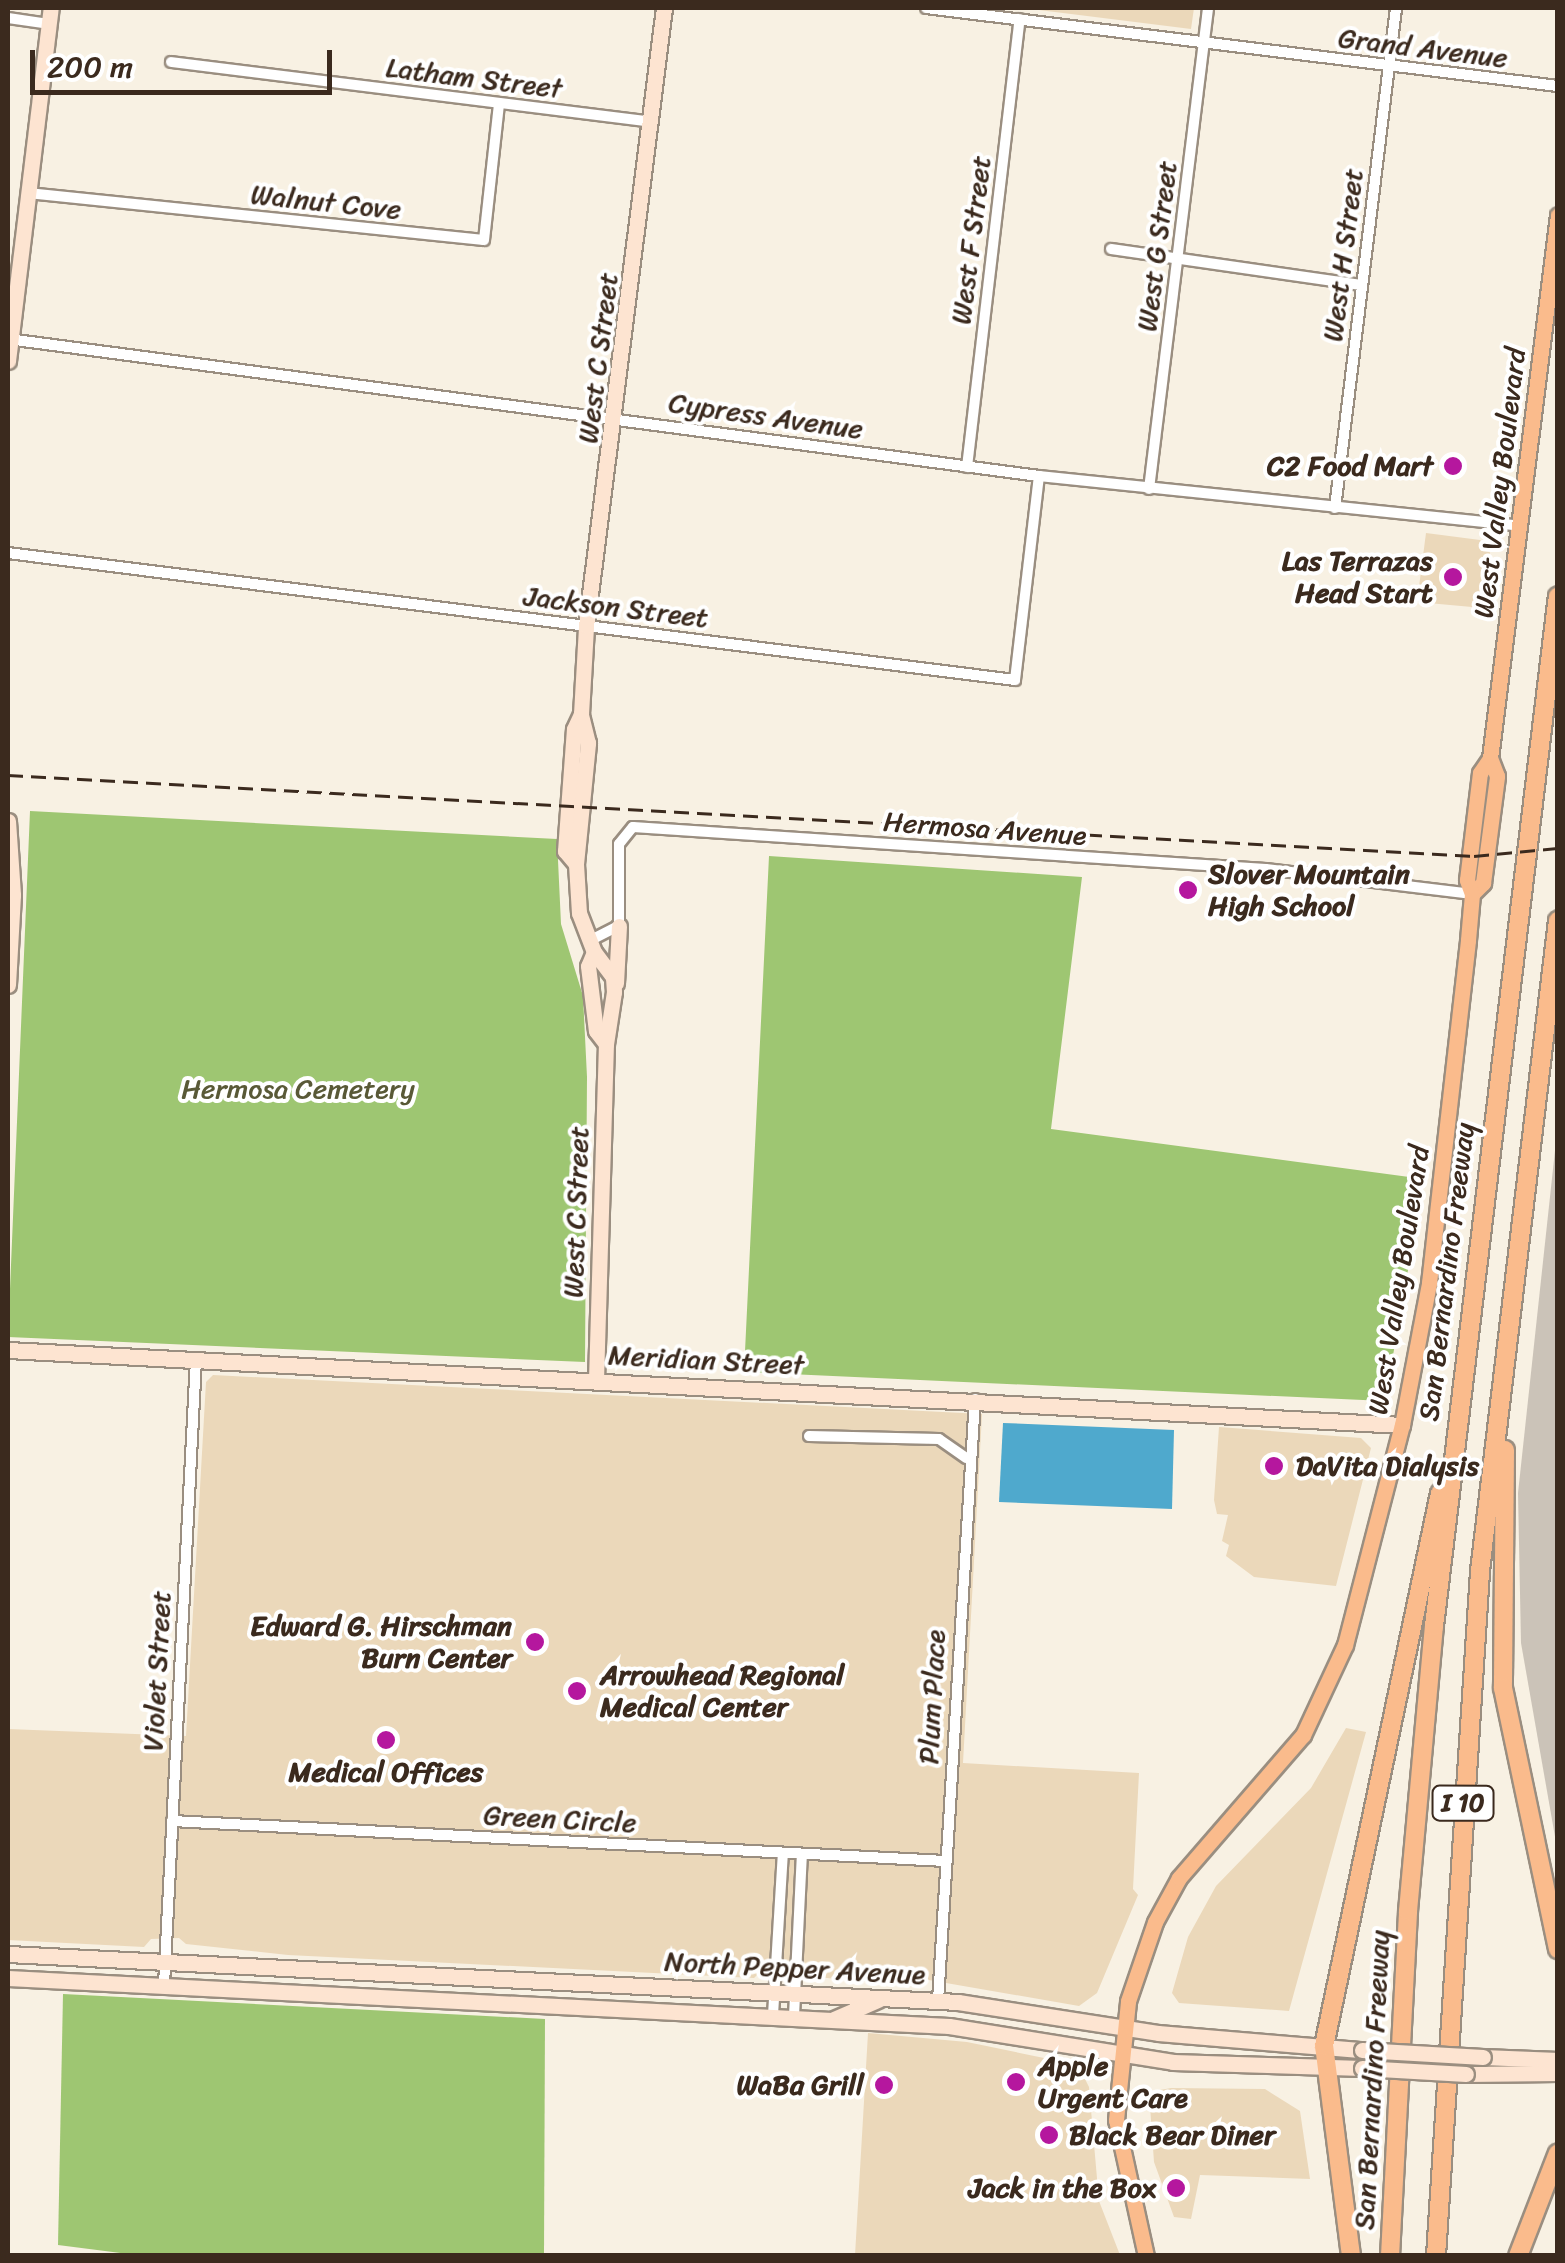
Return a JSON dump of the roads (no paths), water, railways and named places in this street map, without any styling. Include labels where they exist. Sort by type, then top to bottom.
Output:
[{"type":"highway","name":"San Bernardino Freeway","points":[[1390,2256],[1408,1912],[1452,1454],[1558,596]]},
{"type":"highway","name":"I 10","points":[[1436,2256],[1480,1571],[1558,921]]},
{"type":"highway","points":[[1507,1351],[1504,1688],[1558,1948]]},
{"type":"highway","points":[[1351,2256],[1323,2067],[1324,2046],[1432,1520],[1452,1454]]},
{"type":"highway","points":[[1518,2256],[1558,2153]]},
{"type":"main road","name":"West Valley Boulevard","points":[[1146,2256],[1119,2144],[1118,2052],[1136,1972],[1179,1878],[1273,1776],[1329,1691],[1402,1425],[1434,1238],[1472,894],[1483,883],[1497,776],[1490,758],[1558,215]]},
{"type":"street","name":"West C Street","points":[[596,1380],[606,1044],[614,992],[612,976],[592,946],[579,913],[576,864],[588,743],[582,714],[586,626],[616,418],[664,8]]},
{"type":"street","name":"Grand Avenue","points":[[926,8],[1558,86]]},
{"type":"street","name":"West G Street","points":[[1149,489],[1208,8]]},
{"type":"street","name":"West H Street","points":[[1336,508],[1396,8]]},
{"type":"street","points":[[8,18],[50,16],[8,361]]},
{"type":"street","name":"West F Street","points":[[967,467],[1020,19]]},
{"type":"street","name":"Latham Street","points":[[170,62],[652,122]]},
{"type":"street","name":"Walnut Cove","points":[[28,193],[484,240],[498,104]]},
{"type":"street","points":[[1111,249],[1361,284]]},
{"type":"street","name":"Cypress Avenue","points":[[9,339],[967,467],[1520,526]]},
{"type":"street","name":"Jackson Street","points":[[8,553],[1015,680],[1040,476]]},
{"type":"street","points":[[8,821],[13,878],[8,985]]},
{"type":"street","name":"Hermosa Avenue","points":[[619,926],[619,844],[633,828],[1266,870],[1472,894]]},
{"type":"street","points":[[592,946],[619,926]]},
{"type":"street","points":[[614,992],[619,926]]},
{"type":"street","name":"West C Street","points":[[592,946],[588,966],[596,1030],[606,1044]]},
{"type":"street","name":"Meridian Street","points":[[8,1350],[975,1398],[1402,1425]]},
{"type":"street","name":"Violet Street","points":[[164,1985],[196,1360]]},
{"type":"street","name":"Plum Place","points":[[938,2000],[966,1458],[975,1398]]},
{"type":"street","points":[[809,1436],[940,1439],[966,1458]]},
{"type":"street","name":"Green Circle","points":[[172,1821],[945,1860]]},
{"type":"street","points":[[774,2015],[783,1853]]},
{"type":"street","points":[[794,2016],[802,1854]]},
{"type":"street","name":"North Pepper Avenue","points":[[8,1954],[938,2000],[1123,2026],[1362,2050],[1420,2063]]},
{"type":"street","name":"North Pepper Avenue","points":[[8,1978],[794,2016],[966,2028],[1208,2065],[1362,2068],[1420,2063]]},
{"type":"street","points":[[834,2019],[881,1998]]},
{"type":"street","points":[[1482,2066],[1558,2060]]},
{"type":"street","points":[[1420,2063],[1558,2073]]},
{"type":"water","points":[[1003,1423],[1174,1430],[1172,1509],[999,1502]]},
{"type":"railway","points":[[8,775],[1474,856],[1558,848]]},
{"type":"place","name":"C2 Food Mart","points":[[1453,466]]},
{"type":"place","name":"Las Terrazas Head Start","points":[[1453,577]]},
{"type":"place","name":"Slover Mountain High School","points":[[1188,890]]},
{"type":"place","name":"DaVita Dialysis","points":[[1274,1466]]},
{"type":"place","name":"Edward G. Hirschman Burn Center","points":[[535,1642]]},
{"type":"place","name":"Arrowhead Regional Medical Center","points":[[577,1691]]},
{"type":"place","name":"Medical Offices","points":[[386,1740]]},
{"type":"place","name":"Apple Urgent Care","points":[[1016,2082]]},
{"type":"place","name":"WaBa Grill","points":[[884,2085]]},
{"type":"place","name":"Black Bear Diner","points":[[1049,2135]]},
{"type":"place","name":"Jack in the Box","points":[[1176,2188]]},
{"type":"park label","name":"Hermosa Cemetery","points":[[298,1089]]}]
